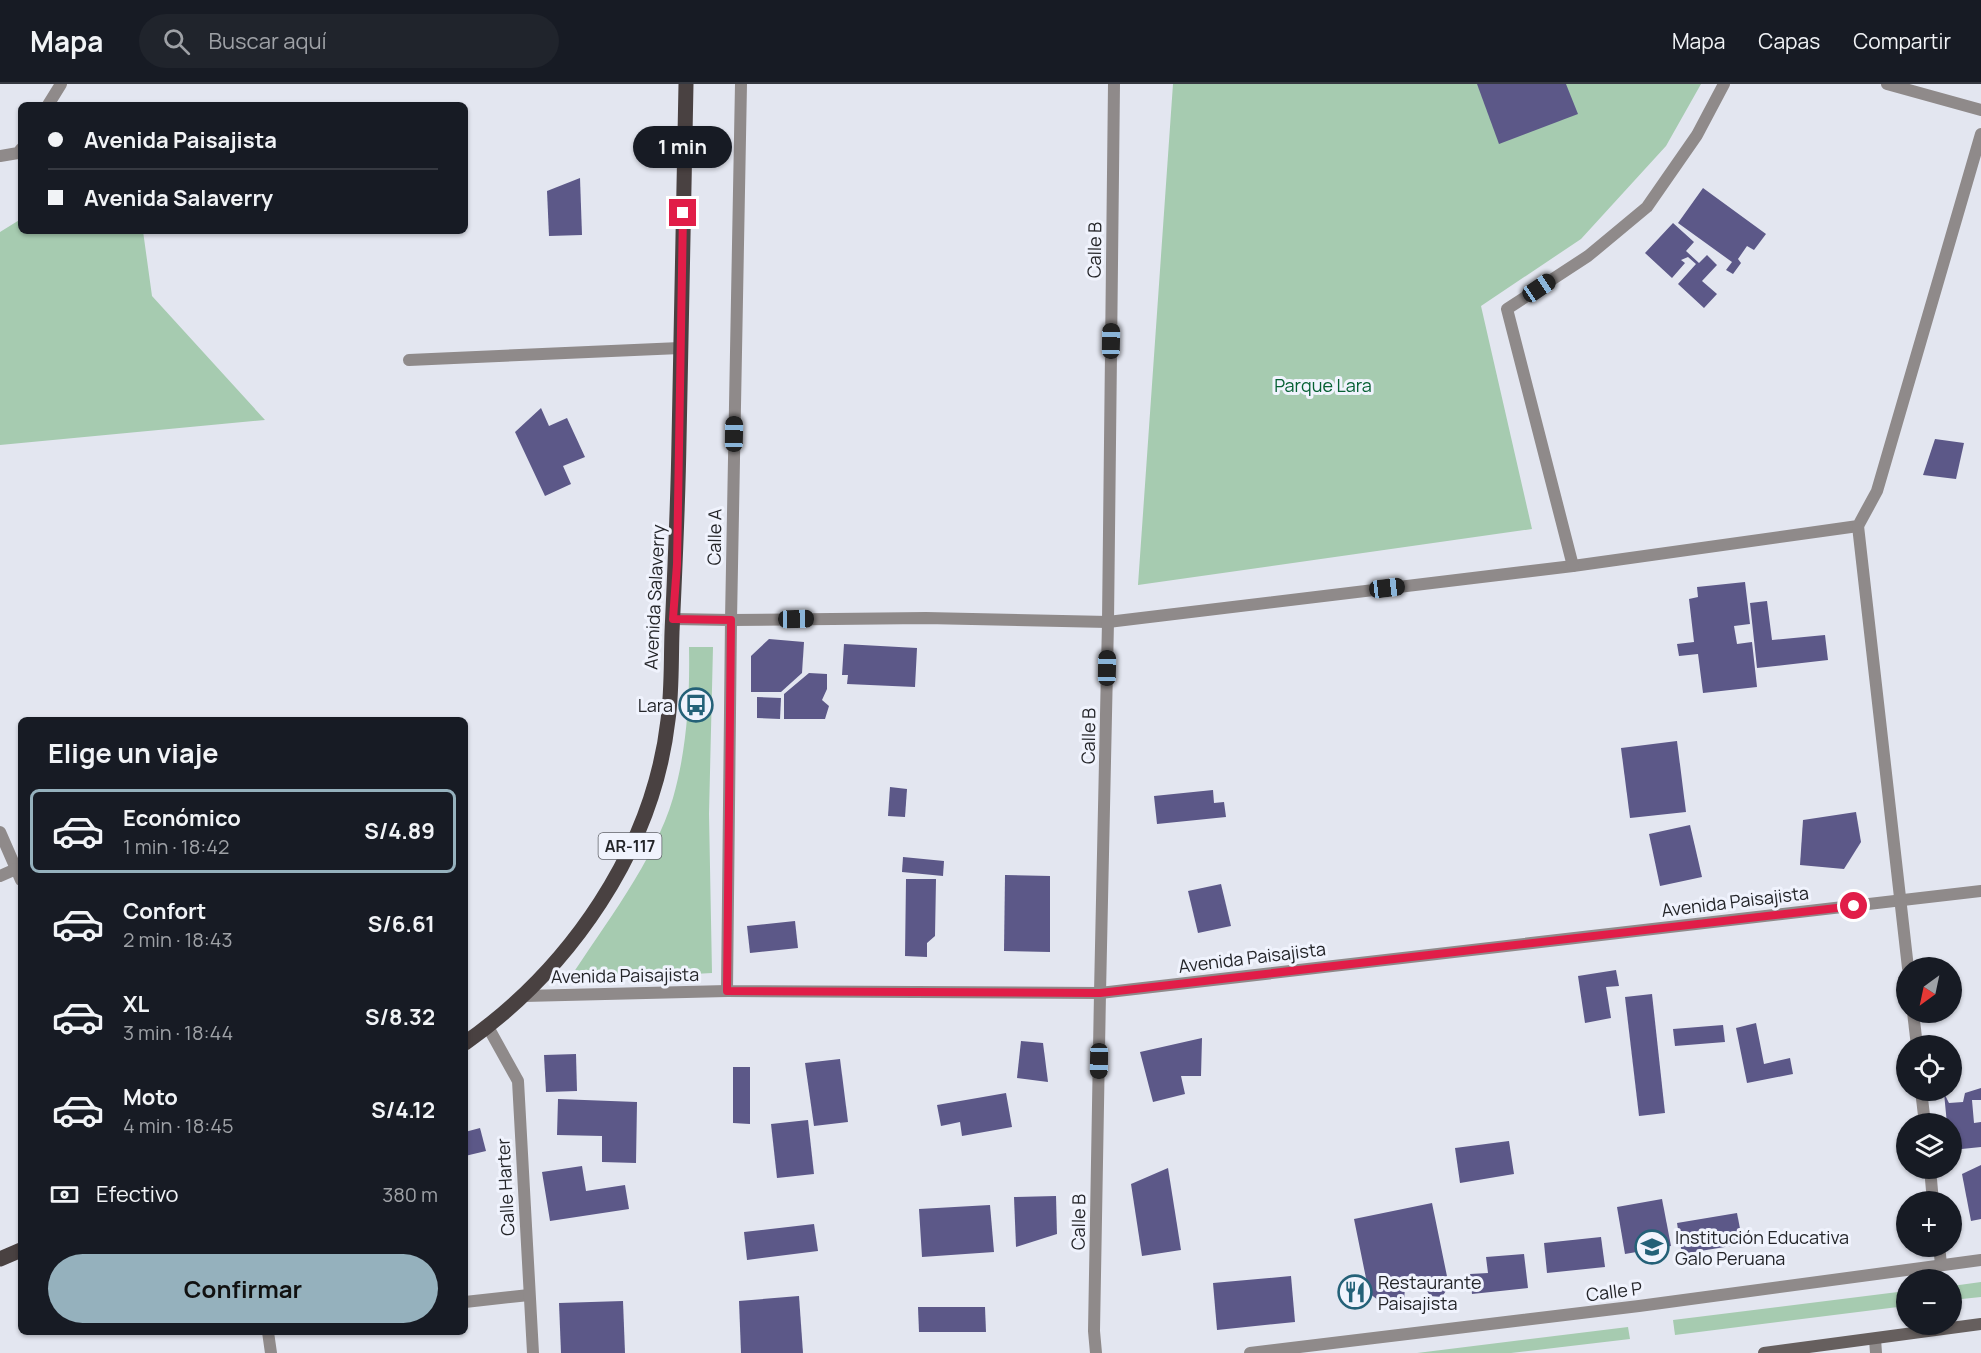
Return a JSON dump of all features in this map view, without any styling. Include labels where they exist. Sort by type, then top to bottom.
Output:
[{"type":"main road","name":"Avenida Salaverry","points":[[468,1041],[488,1028],[524,996],[562,955],[596,910],[624,860],[647,806],[668,720],[677,564],[686,84]]},
{"type":"main road","points":[[0,1259],[18,1251]]},
{"type":"main road","points":[[1764,1353],[1981,1324]]},
{"type":"street","points":[[50,102],[61,84]]},
{"type":"street","name":"Calle A","points":[[727,991],[741,84]]},
{"type":"street","name":"Calle B","points":[[1096,1353],[1094,1331],[1108,622],[1114,84]]},
{"type":"street","points":[[1573,566],[1507,309],[1588,256],[1647,207],[1697,135],[1724,84]]},
{"type":"street","points":[[1887,84],[1981,110]]},
{"type":"street","points":[[1907,957],[1858,526],[1877,491],[1981,134]]},
{"type":"street","points":[[0,156],[18,153]]},
{"type":"street","points":[[409,360],[680,348]]},
{"type":"street","points":[[673,619],[926,618],[1108,622],[1573,566],[1858,526]]},
{"type":"street","points":[[0,832],[18,872]]},
{"type":"street","points":[[0,876],[18,874]]},
{"type":"street","name":"Avenida Paisajista","points":[[524,996],[727,991],[1100,993],[1981,891]]},
{"type":"street","name":"Calle Harter","points":[[488,1028],[518,1081],[533,1353]]},
{"type":"street","points":[[1940,1257],[1941,1264]]},
{"type":"street","name":"Calle P","points":[[1250,1353],[1639,1306],[1981,1260]]},
{"type":"street","points":[[468,1302],[530,1296]]},
{"type":"street","points":[[268,1335],[271,1353]]},
{"type":"street","points":[[1875,1339],[1876,1353]]},
{"type":"green space","name":"Parque Lara","points":[[1173,84],[1701,84],[1666,146],[1581,239],[1481,306],[1532,529],[1138,585]]},
{"type":"green space","points":[[18,221],[18,234],[143,234],[152,296],[265,420],[0,445],[0,232]]},
{"type":"green space","points":[[689,647],[713,647],[709,814],[712,973],[568,981],[641,869],[665,821],[678,779],[684,742],[689,685]]},
{"type":"green space","points":[[1981,1282],[1981,1297],[1962,1299],[1962,1285]]},
{"type":"green space","points":[[1896,1292],[1896,1307],[1675,1335],[1673,1320]]},
{"type":"green space","points":[[1628,1327],[1630,1339],[1511,1353],[1417,1353]]},
{"type":"building","points":[[1477,84],[1566,84],[1578,114],[1499,144]]},
{"type":"building","points":[[580,178],[582,235],[549,236],[547,191]]},
{"type":"building","points":[[1703,188],[1766,234],[1754,250],[1747,246],[1738,259],[1741,263],[1733,274],[1726,270],[1732,262],[1678,223]]},
{"type":"building","points":[[1673,223],[1694,242],[1686,251],[1699,263],[1707,255],[1717,265],[1702,281],[1717,294],[1704,308],[1678,284],[1696,264],[1688,257],[1681,260],[1685,263],[1672,278],[1645,253]]},
{"type":"building","points":[[541,408],[549,426],[567,418],[585,457],[563,466],[571,484],[545,496],[515,432]]},
{"type":"building","points":[[1935,439],[1964,443],[1956,479],[1923,475]]},
{"type":"building","points":[[1745,582],[1750,624],[1734,626],[1737,644],[1752,642],[1757,687],[1703,693],[1698,654],[1679,656],[1677,644],[1694,642],[1689,599],[1698,597],[1697,587]]},
{"type":"building","points":[[1767,601],[1772,640],[1825,635],[1828,660],[1757,668],[1750,603]]},
{"type":"building","points":[[769,639],[804,642],[802,673],[781,692],[751,692],[751,656]]},
{"type":"building","points":[[844,644],[917,648],[915,687],[847,684],[848,675],[842,675]]},
{"type":"building","points":[[809,673],[827,674],[827,689],[822,700],[829,706],[825,719],[784,719],[784,694]]},
{"type":"building","points":[[757,697],[781,698],[780,719],[757,718]]},
{"type":"building","points":[[1677,741],[1686,812],[1630,818],[1621,748]]},
{"type":"building","points":[[890,787],[907,789],[905,817],[888,816]]},
{"type":"building","points":[[1213,790],[1214,803],[1224,802],[1226,817],[1157,824],[1154,796]]},
{"type":"building","points":[[1856,812],[1861,842],[1844,869],[1800,865],[1803,820]]},
{"type":"building","points":[[1690,825],[1702,877],[1660,886],[1649,834]]},
{"type":"building","points":[[903,857],[944,861],[943,876],[902,872]]},
{"type":"building","points":[[1005,875],[1050,876],[1050,952],[1004,951]]},
{"type":"building","points":[[906,879],[936,879],[935,936],[927,943],[927,957],[905,956]]},
{"type":"building","points":[[1221,884],[1231,926],[1198,933],[1188,891]]},
{"type":"building","points":[[795,921],[798,948],[750,953],[747,926]]},
{"type":"building","points":[[1616,970],[1619,986],[1606,987],[1611,1018],[1585,1023],[1578,976]]},
{"type":"building","points":[[1652,994],[1665,1113],[1639,1116],[1625,997]]},
{"type":"building","points":[[1756,1023],[1764,1064],[1790,1058],[1793,1074],[1747,1083],[1736,1028]]},
{"type":"building","points":[[1723,1025],[1725,1042],[1675,1046],[1673,1029]]},
{"type":"building","points":[[1202,1038],[1201,1076],[1181,1076],[1185,1094],[1153,1102],[1140,1052]]},
{"type":"building","points":[[1021,1041],[1043,1043],[1048,1082],[1017,1078]]},
{"type":"building","points":[[576,1054],[577,1091],[546,1092],[544,1055]]},
{"type":"building","points":[[840,1059],[848,1122],[814,1126],[805,1063]]},
{"type":"building","points":[[733,1067],[750,1067],[750,1124],[733,1123]]},
{"type":"building","points":[[1981,1088],[1981,1100],[1972,1100],[1974,1123],[1981,1122],[1981,1147],[1962,1149],[1962,1113],[1946,1113],[1945,1101],[1963,1102],[1965,1093]]},
{"type":"building","points":[[1006,1093],[1012,1127],[962,1136],[960,1122],[941,1126],[937,1105]]},
{"type":"building","points":[[558,1099],[637,1102],[636,1163],[602,1162],[602,1136],[557,1135]]},
{"type":"building","points":[[808,1120],[814,1174],[777,1178],[771,1124]]},
{"type":"building","points":[[480,1128],[486,1151],[468,1155],[468,1131]]},
{"type":"building","points":[[1509,1141],[1514,1174],[1460,1183],[1455,1148]]},
{"type":"building","points":[[1981,1165],[1981,1219],[1971,1221],[1962,1174]]},
{"type":"building","points":[[582,1166],[586,1191],[625,1185],[629,1209],[550,1221],[542,1172]]},
{"type":"building","points":[[1168,1168],[1181,1250],[1142,1256],[1131,1184]]},
{"type":"building","points":[[1056,1196],[1057,1234],[1016,1247],[1014,1197]]},
{"type":"building","points":[[1662,1199],[1671,1246],[1625,1254],[1617,1207]]},
{"type":"building","points":[[1432,1203],[1449,1286],[1442,1297],[1430,1296],[1422,1282],[1405,1287],[1404,1301],[1383,1304],[1369,1293],[1354,1219]]},
{"type":"building","points":[[990,1205],[994,1252],[922,1257],[919,1209]]},
{"type":"building","points":[[1737,1213],[1743,1244],[1682,1254],[1677,1223]]},
{"type":"building","points":[[814,1224],[818,1251],[747,1260],[744,1232]]},
{"type":"building","points":[[1601,1237],[1605,1267],[1547,1273],[1544,1243]]},
{"type":"building","points":[[1524,1254],[1528,1288],[1472,1294],[1470,1274],[1488,1273],[1486,1257]]},
{"type":"building","points":[[1291,1276],[1295,1322],[1217,1330],[1213,1283]]},
{"type":"building","points":[[799,1296],[803,1353],[741,1353],[739,1301]]},
{"type":"building","points":[[623,1301],[625,1353],[561,1353],[559,1303]]},
{"type":"building","points":[[918,1307],[985,1307],[986,1332],[919,1332]]},
{"type":"place","name":"Lara","points":[[696,705]]},
{"type":"place","name":"Institución Educativa Galo Peruana","points":[[1652,1247]]},
{"type":"place","name":"Restaurante Paisajista","points":[[1355,1292]]},
{"type":"route","points":[[683,213],[677,564],[673,619],[731,620],[727,991],[1100,993],[1854,906]]}]
